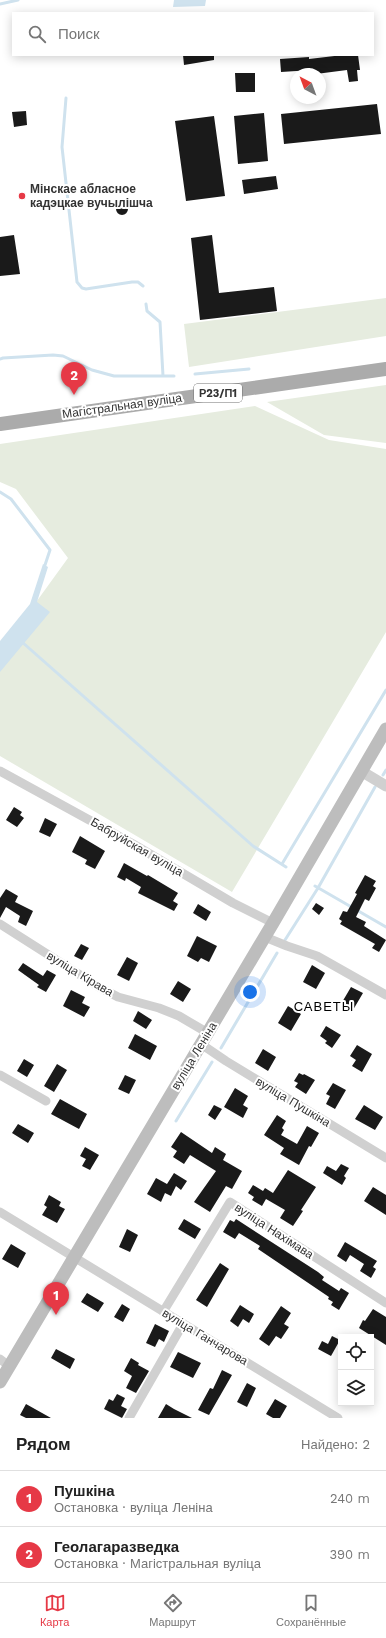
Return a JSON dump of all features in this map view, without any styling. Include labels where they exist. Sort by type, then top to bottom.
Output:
[{"type":"main road","name":"Магістральная вуліца","points":[[0,424],[386,370]]},
{"type":"main road","name":"вуліца Леніна","points":[[0,1382],[5,1363],[73,1257],[273,924],[386,728]]},
{"type":"street","name":"Бабруйская вуліца","points":[[0,771],[133,844],[233,903],[273,924]]},
{"type":"street","points":[[361,771],[386,786]]},
{"type":"street","name":"вуліца Кірава","points":[[0,924],[99,987],[118,997],[159,1008],[179,1016],[204,1038]]},
{"type":"street","points":[[265,937],[317,956],[386,994]]},
{"type":"street","name":"вуліца Пушкіна","points":[[204,1038],[259,1081],[386,1158]]},
{"type":"street","points":[[0,1075],[46,1101]]},
{"type":"street","name":"вуліца Нахімава","points":[[163,1312],[230,1202],[386,1303]]},
{"type":"street","name":"вуліца Ганчарова","points":[[0,1212],[338,1418]]},
{"type":"street","points":[[130,1418],[183,1324]]},
{"type":"shaded area","points":[[386,298],[386,336],[189,367],[184,324]]},
{"type":"shaded area","points":[[386,385],[386,443],[324,435],[267,402]]},
{"type":"shaded area","points":[[255,406],[329,440],[386,449],[386,632],[232,892],[0,756],[0,652],[68,558],[16,489],[0,482],[0,444]]},
{"type":"water","points":[[174,0],[206,0],[205,6],[173,7]]},
{"type":"water","points":[[43,564],[48,567],[37,602],[50,612],[0,672],[0,641],[30,604]]},
{"type":"building","points":[[183,56],[214,56],[214,60],[184,65]]},
{"type":"building","points":[[334,56],[358,56],[360,70],[357,70],[358,81],[349,82],[347,70],[326,73],[326,68],[290,68],[290,71],[281,72],[280,59],[309,57],[309,59]]},
{"type":"building","points":[[235,73],[255,73],[255,92],[236,92]]},
{"type":"building","points":[[377,104],[381,134],[284,144],[281,114]]},
{"type":"building","points":[[26,111],[27,125],[14,127],[12,112]]},
{"type":"building","points":[[264,113],[268,161],[238,164],[234,116]]},
{"type":"building","points":[[214,116],[225,196],[186,201],[175,121]]},
{"type":"building","points":[[276,176],[278,189],[244,194],[242,180]]},
{"type":"building","points":[[124,203],[127,204],[127,214],[120,215],[117,214],[116,207],[117,204]]},
{"type":"building","points":[[14,235],[20,274],[0,276],[0,237]]},
{"type":"building","points":[[212,235],[219,293],[274,287],[277,311],[200,320],[191,238]]},
{"type":"building","points":[[14,807],[22,812],[20,815],[24,818],[17,827],[6,820]]},
{"type":"building","points":[[45,818],[57,824],[50,837],[39,832]]},
{"type":"building","points":[[80,836],[105,851],[95,869],[85,864],[87,860],[72,852]]},
{"type":"building","points":[[124,863],[178,893],[173,901],[178,904],[174,911],[138,893],[141,887],[126,878],[125,881],[117,877]]},
{"type":"building","points":[[365,875],[376,881],[373,886],[376,888],[369,901],[365,899],[356,917],[366,922],[364,926],[386,940],[379,952],[372,948],[375,944],[340,924],[342,921],[339,919],[343,911],[347,912]]},
{"type":"building","points":[[6,889],[18,896],[15,902],[33,911],[26,926],[18,922],[20,916],[6,907],[0,918],[0,898]]},
{"type":"building","points":[[316,903],[324,908],[319,915],[312,909]]},
{"type":"building","points":[[198,904],[211,912],[206,921],[193,913]]},
{"type":"building","points":[[197,936],[217,946],[209,962],[201,958],[198,962],[187,956]]},
{"type":"building","points":[[81,944],[89,948],[82,960],[74,956]]},
{"type":"building","points":[[127,957],[138,963],[129,981],[117,975]]},
{"type":"building","points":[[23,963],[43,976],[47,970],[56,975],[46,992],[37,987],[39,985],[18,970]]},
{"type":"building","points":[[312,965],[325,973],[316,989],[303,982]]},
{"type":"building","points":[[178,981],[191,989],[183,1002],[170,994]]},
{"type":"building","points":[[351,987],[363,993],[353,1010],[341,1004]]},
{"type":"building","points":[[71,990],[85,997],[82,1003],[90,1007],[84,1017],[63,1006]]},
{"type":"building","points":[[288,1006],[301,1014],[291,1031],[278,1023]]},
{"type":"building","points":[[138,1011],[152,1020],[146,1029],[133,1021]]},
{"type":"building","points":[[326,1026],[341,1035],[332,1048],[325,1043],[327,1041],[320,1036]]},
{"type":"building","points":[[135,1034],[157,1046],[150,1060],[128,1048]]},
{"type":"building","points":[[357,1045],[372,1054],[362,1072],[352,1066],[356,1060],[350,1056]]},
{"type":"building","points":[[263,1049],[276,1057],[268,1071],[255,1063]]},
{"type":"building","points":[[24,1059],[34,1065],[27,1077],[17,1071]]},
{"type":"building","points":[[57,1064],[67,1070],[54,1092],[44,1086]]},
{"type":"building","points":[[299,1073],[315,1080],[306,1094],[295,1087],[298,1083],[294,1081]]},
{"type":"building","points":[[125,1075],[136,1080],[129,1094],[118,1089]]},
{"type":"building","points":[[333,1083],[346,1090],[335,1109],[326,1104],[330,1096],[326,1094]]},
{"type":"building","points":[[235,1088],[248,1096],[243,1105],[248,1108],[243,1118],[224,1107]]},
{"type":"building","points":[[60,1099],[87,1114],[79,1129],[51,1114]]},
{"type":"building","points":[[214,1105],[222,1109],[215,1120],[208,1115]]},
{"type":"building","points":[[364,1105],[383,1117],[375,1130],[355,1119]]},
{"type":"building","points":[[277,1115],[286,1121],[282,1128],[284,1130],[281,1135],[297,1144],[307,1126],[319,1133],[311,1147],[309,1146],[299,1165],[280,1154],[284,1148],[264,1135]]},
{"type":"building","points":[[18,1124],[34,1133],[28,1143],[12,1133]]},
{"type":"building","points":[[181,1132],[212,1153],[215,1147],[226,1154],[223,1160],[242,1171],[232,1189],[226,1186],[210,1212],[194,1202],[216,1171],[190,1155],[184,1164],[173,1157],[177,1151],[171,1147]]},
{"type":"building","points":[[85,1147],[99,1155],[90,1170],[82,1166],[86,1159],[80,1156]]},
{"type":"building","points":[[341,1164],[349,1168],[344,1176],[346,1178],[342,1185],[323,1173],[327,1166],[336,1171]]},
{"type":"building","points":[[288,1170],[316,1187],[301,1210],[303,1211],[293,1226],[280,1218],[285,1210],[266,1199],[262,1206],[252,1200],[254,1197],[248,1193],[253,1185],[263,1191],[265,1188],[273,1193]]},
{"type":"building","points":[[174,1173],[187,1181],[181,1190],[176,1186],[171,1196],[165,1193],[161,1202],[147,1194],[156,1178],[167,1184]]},
{"type":"building","points":[[373,1187],[386,1195],[386,1215],[364,1201]]},
{"type":"building","points":[[49,1195],[61,1202],[59,1206],[65,1209],[57,1223],[42,1215],[47,1207],[44,1205]]},
{"type":"building","points":[[184,1219],[201,1229],[195,1239],[178,1229]]},
{"type":"building","points":[[236,1219],[318,1272],[324,1277],[322,1280],[339,1291],[341,1288],[349,1293],[339,1310],[331,1305],[333,1302],[328,1299],[329,1297],[258,1249],[260,1246],[239,1233],[235,1239],[223,1232],[230,1220],[234,1222]]},
{"type":"building","points":[[127,1229],[138,1235],[130,1252],[119,1247]]},
{"type":"building","points":[[345,1242],[377,1261],[373,1267],[376,1269],[371,1278],[360,1271],[364,1264],[350,1255],[346,1262],[337,1256]]},
{"type":"building","points":[[11,1244],[26,1253],[18,1268],[2,1259]]},
{"type":"building","points":[[220,1263],[229,1269],[207,1307],[196,1300]]},
{"type":"building","points":[[87,1293],[104,1303],[98,1312],[81,1302]]},
{"type":"building","points":[[122,1304],[130,1309],[123,1322],[114,1317]]},
{"type":"building","points":[[240,1305],[254,1314],[249,1323],[243,1319],[238,1327],[230,1321]]},
{"type":"building","points":[[281,1306],[291,1313],[284,1324],[289,1327],[281,1339],[276,1336],[269,1346],[259,1339]]},
{"type":"building","points":[[373,1309],[386,1317],[386,1345],[374,1337],[374,1334],[369,1334],[359,1328],[363,1320],[365,1321]]},
{"type":"building","points":[[155,1324],[169,1331],[164,1342],[159,1339],[155,1347],[146,1343]]},
{"type":"building","points":[[332,1336],[338,1339],[338,1344],[331,1356],[318,1349],[322,1341],[328,1344]]},
{"type":"building","points":[[56,1349],[75,1359],[70,1369],[51,1358]]},
{"type":"building","points":[[178,1352],[201,1363],[193,1378],[170,1367]]},
{"type":"building","points":[[131,1358],[139,1363],[138,1365],[149,1371],[136,1393],[126,1388],[132,1376],[124,1371]]},
{"type":"building","points":[[222,1370],[232,1375],[209,1415],[198,1410],[210,1388],[213,1389]]},
{"type":"building","points":[[247,1383],[256,1388],[247,1407],[237,1402]]},
{"type":"building","points":[[117,1394],[125,1398],[121,1406],[127,1409],[122,1418],[104,1409],[109,1399],[113,1401]]},
{"type":"building","points":[[275,1399],[287,1406],[280,1418],[273,1418],[266,1414]]},
{"type":"building","points":[[26,1404],[51,1418],[26,1418],[20,1415]]},
{"type":"building","points":[[166,1404],[174,1409],[192,1418],[158,1418]]},
{"type":"waterway","points":[[0,4],[18,0]]},
{"type":"waterway","points":[[66,98],[62,147],[77,282],[82,288],[86,289],[132,282],[138,282],[143,286]]},
{"type":"waterway","points":[[146,304],[147,311],[160,322],[163,376]]},
{"type":"waterway","points":[[0,359],[53,355],[63,356],[92,370],[114,376],[174,376]]},
{"type":"waterway","points":[[195,374],[249,369]]},
{"type":"waterway","points":[[0,492],[11,499],[50,550],[44,568]]},
{"type":"waterway","points":[[22,642],[253,846],[286,867]]},
{"type":"waterway","points":[[282,864],[386,690]]},
{"type":"waterway","points":[[383,775],[386,770]]},
{"type":"waterway","points":[[285,940],[318,888],[375,787]]},
{"type":"waterway","points":[[315,886],[386,927]]},
{"type":"waterway","points":[[221,1048],[277,953]]},
{"type":"waterway","points":[[176,1121],[212,1062]]},
{"type":"place","name":"Мінскае абласное кадэцкае вучылішча","points":[[22,196]]},
{"type":"place","name":"Геолагаразведка","points":[[74,395]]},
{"type":"place","name":"Пушкіна","points":[[56,1315]]},
{"type":"district","name":"САВЕТЫ","points":[[324,1006]]}]
